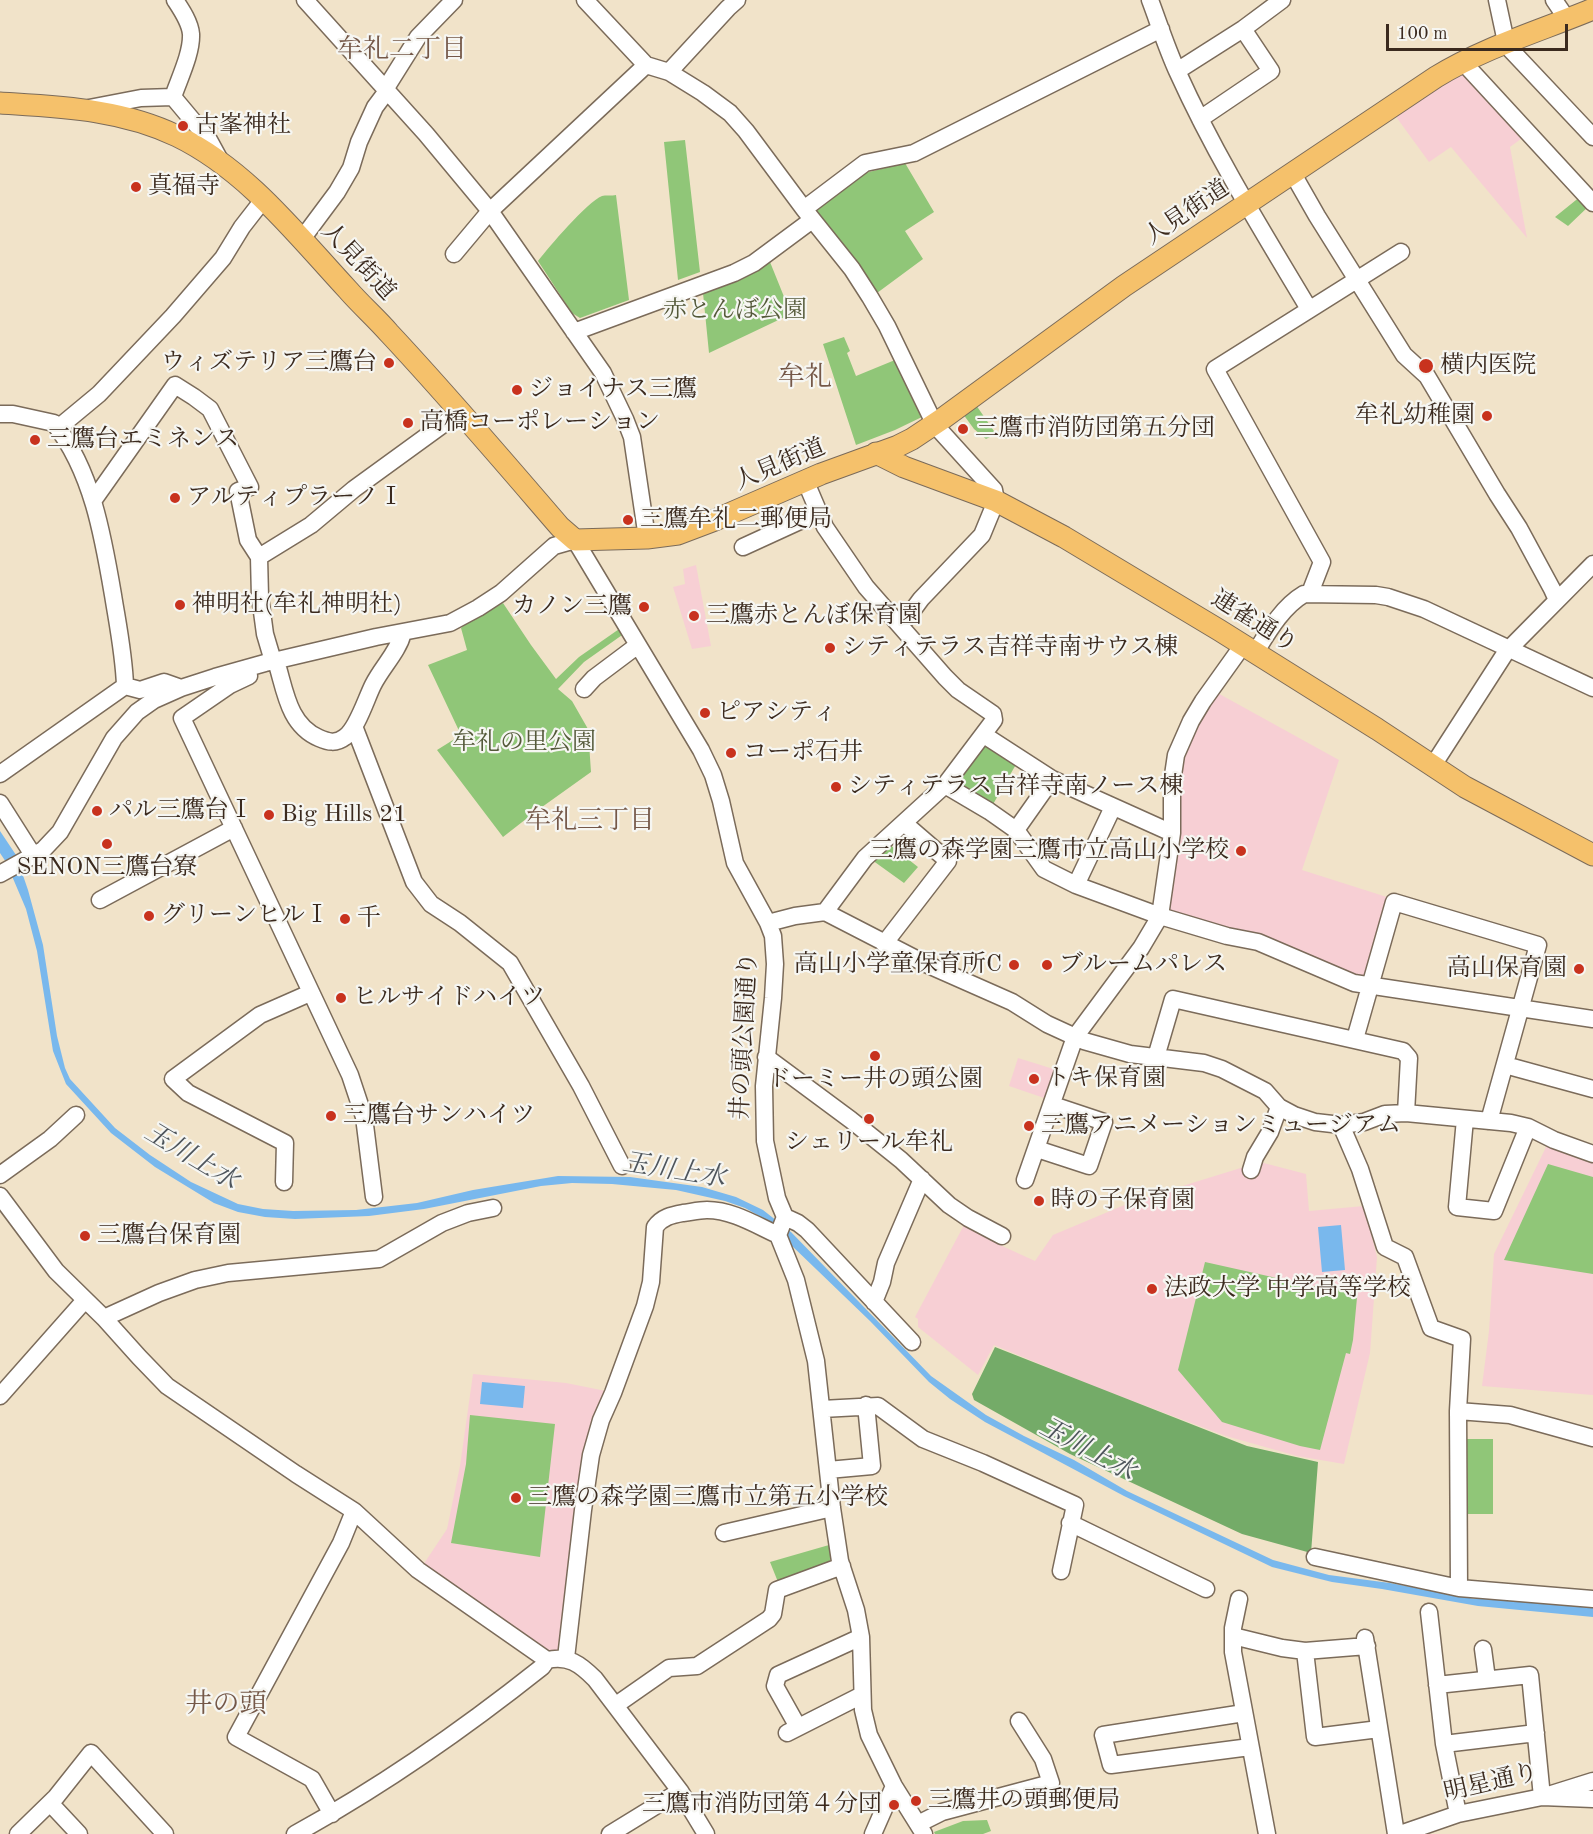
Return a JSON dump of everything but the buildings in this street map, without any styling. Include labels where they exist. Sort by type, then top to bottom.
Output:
[{"type":"main road","name":"人見街道","points":[[0,102],[86,109],[119,115],[150,124],[177,136],[222,163],[241,178],[302,239],[460,412],[560,527],[575,540],[647,538],[678,534],[716,520],[805,480],[912,439],[1124,286],[1462,61],[1593,9]]},
{"type":"main road","name":"連雀通り","points":[[876,453],[904,467],[996,501],[1122,570],[1377,729],[1465,788],[1593,855]]},
{"type":"street","points":[[173,97],[188,51],[191,33],[182,10],[175,0]]},
{"type":"street","points":[[305,0],[426,134],[490,211],[603,373],[632,437],[647,538]]},
{"type":"street","points":[[302,239],[342,184],[351,168],[359,142],[375,107],[418,37],[454,0]]},
{"type":"street","points":[[585,0],[646,65],[669,72],[703,93],[730,113],[746,131],[852,269],[876,306],[935,424],[990,485],[996,501],[982,535],[921,599],[907,618]]},
{"type":"street","points":[[1150,0],[1177,71],[1200,119],[1246,204],[1309,309]]},
{"type":"street","points":[[1177,71],[1243,29],[1282,0]]},
{"type":"street","points":[[1497,0],[1509,48],[1593,137]]},
{"type":"street","points":[[1554,0],[1567,19]]},
{"type":"street","points":[[669,72],[728,3]]},
{"type":"street","points":[[574,332],[734,273],[754,263],[866,164],[914,153],[1161,29]]},
{"type":"street","points":[[1200,119],[1271,71],[1243,29]]},
{"type":"street","points":[[1462,61],[1587,184],[1593,203]]},
{"type":"street","points":[[454,254],[490,211],[646,65]]},
{"type":"street","points":[[86,109],[141,98],[173,97]]},
{"type":"street","points":[[173,97],[209,140],[222,163]]},
{"type":"street","points":[[1293,174],[1404,355],[1427,376],[1519,528],[1557,600]]},
{"type":"street","points":[[58,428],[99,394],[173,316],[223,258],[242,227],[263,200]]},
{"type":"street","points":[[1310,593],[1322,562],[1215,369],[1401,252]]},
{"type":"street","points":[[93,501],[175,385],[210,409],[250,487],[238,491],[248,540],[259,557],[260,597],[265,634],[290,711],[299,724],[313,736],[328,742],[336,742],[347,735],[354,726],[376,680],[400,643],[403,633]]},
{"type":"street","points":[[259,557],[311,525],[354,489],[460,412]]},
{"type":"street","points":[[0,414],[13,414],[54,423],[77,462],[93,501],[107,562],[124,661],[125,686]]},
{"type":"street","points":[[805,480],[825,527],[866,587],[945,677],[958,690],[993,714],[994,720],[945,785],[865,858],[825,912]]},
{"type":"street","points":[[743,547],[815,514]]},
{"type":"street","points":[[0,873],[44,850],[60,832],[114,738],[137,712],[154,700],[215,676],[376,637],[450,623],[501,593],[554,546],[575,540]]},
{"type":"street","name":"井の頭公園通り","points":[[575,540],[701,750],[713,775],[721,801],[735,863],[773,936],[775,964],[773,998],[764,1086],[765,1141],[781,1226],[816,1361],[832,1508],[842,1566],[856,1610],[861,1637],[863,1710],[868,1735],[894,1786],[921,1829]]},
{"type":"street","points":[[1432,767],[1510,648],[1593,564]]},
{"type":"street","points":[[1025,1180],[1075,1037],[1142,948],[1160,916],[1172,833],[1172,782],[1176,755],[1197,711],[1290,604],[1304,594],[1310,593],[1388,597],[1424,609],[1593,688]]},
{"type":"street","points":[[584,689],[594,678],[638,645]]},
{"type":"street","points":[[274,661],[269,672],[243,677],[182,718],[350,1075],[364,1117],[374,1197]]},
{"type":"street","points":[[125,686],[140,690],[164,682],[181,688]]},
{"type":"street","points":[[0,774],[125,686]]},
{"type":"street","points":[[354,726],[414,882],[431,904],[460,923],[510,963],[580,1086],[622,1166]]},
{"type":"street","points":[[984,735],[1052,778],[1172,833]]},
{"type":"street","points":[[1016,830],[1052,778]]},
{"type":"street","points":[[945,785],[989,810],[1016,830],[1044,869],[1076,885],[1160,916],[1227,936],[1258,942],[1354,983],[1593,1019]]},
{"type":"street","points":[[0,803],[28,859]]},
{"type":"street","points":[[1076,885],[1113,807]]},
{"type":"street","points":[[884,944],[948,861],[904,823]]},
{"type":"street","points":[[100,900],[234,828]]},
{"type":"street","points":[[1355,1039],[1394,902],[1538,945],[1489,1120]]},
{"type":"street","points":[[768,923],[825,912],[884,944],[1001,997],[1047,1024],[1075,1037],[1107,1049],[1204,1063],[1222,1069],[1265,1091],[1279,1107],[1315,1122],[1341,1125],[1364,1122],[1385,1114],[1406,1113],[1489,1120],[1528,1127],[1554,1140],[1593,1154]]},
{"type":"street","points":[[284,1182],[285,1143],[188,1093],[173,1078],[260,1016],[310,993]]},
{"type":"street","points":[[1156,1057],[1173,999],[1355,1039],[1403,1051],[1409,1058],[1406,1113]]},
{"type":"street","points":[[766,1057],[851,1120],[922,1179],[949,1205],[1002,1236]]},
{"type":"street","points":[[1505,1065],[1593,1089]]},
{"type":"street","points":[[1037,1149],[1089,1166],[1104,1122],[1053,1105]]},
{"type":"street","points":[[1251,1170],[1255,1157],[1270,1132],[1279,1107]]},
{"type":"street","points":[[0,1175],[50,1139],[76,1115]]},
{"type":"street","points":[[1465,1119],[1457,1207],[1494,1211],[1528,1127]]},
{"type":"street","points":[[1341,1125],[1360,1169],[1385,1247],[1405,1257],[1431,1328],[1462,1339],[1458,1411],[1459,1588]]},
{"type":"street","points":[[874,1302],[886,1263],[922,1179]]},
{"type":"street","points":[[0,1196],[56,1271],[104,1318],[167,1386],[354,1511],[418,1570],[547,1660]]},
{"type":"street","points":[[104,1318],[159,1293],[195,1280],[228,1274],[379,1259],[442,1223],[468,1213],[493,1208]]},
{"type":"street","points":[[566,1658],[591,1455],[601,1420],[647,1298],[651,1282],[655,1227],[659,1222],[666,1217],[706,1210],[781,1226],[798,1223],[912,1342]]},
{"type":"street","points":[[0,1396],[85,1300]]},
{"type":"street","points":[[828,1470],[872,1466],[866,1405]]},
{"type":"street","points":[[822,1409],[878,1406],[923,1439],[983,1463],[1075,1505],[1061,1571]]},
{"type":"street","points":[[1458,1411],[1510,1415],[1593,1438]]},
{"type":"street","points":[[724,1533],[832,1508]]},
{"type":"street","points":[[332,1814],[312,1779],[236,1737],[341,1543],[354,1511]]},
{"type":"street","points":[[1070,1523],[1206,1589]]},
{"type":"street","points":[[1315,1557],[1459,1588],[1593,1599]]},
{"type":"street","points":[[615,1705],[669,1668],[698,1666],[769,1620],[773,1614],[777,1590],[842,1566]]},
{"type":"street","points":[[1239,1599],[1233,1628],[1233,1652],[1267,1834]]},
{"type":"street","points":[[1429,1612],[1444,1744],[1458,1814]]},
{"type":"street","points":[[1233,1636],[1305,1651],[1366,1642],[1398,1834]]},
{"type":"street","points":[[861,1637],[778,1675],[775,1686],[792,1730],[862,1695]]},
{"type":"street","points":[[1483,1649],[1487,1679]]},
{"type":"street","points":[[1305,1651],[1315,1737],[1379,1729]]},
{"type":"street","points":[[295,1834],[373,1789],[489,1709],[542,1667],[547,1660],[555,1658],[566,1658],[580,1665],[595,1679],[680,1791],[706,1834]]},
{"type":"street","points":[[1437,1685],[1530,1675],[1542,1797],[1593,1799]]},
{"type":"street","points":[[1244,1713],[1103,1735],[1111,1765],[1250,1747]]},
{"type":"street","points":[[921,1829],[942,1812],[1051,1783],[1043,1759],[1019,1721]]},
{"type":"street","points":[[1444,1744],[1536,1733]]},
{"type":"street","points":[[18,1834],[50,1803],[91,1753],[165,1834]]},
{"type":"street","name":"明星通り","points":[[1398,1834],[1423,1830],[1458,1814],[1542,1797],[1593,1781]]},
{"type":"street","points":[[873,1834],[894,1786]]},
{"type":"street","points":[[610,1834],[680,1791]]},
{"type":"street","points":[[50,1803],[79,1834]]},
{"type":"shaded area","points":[[1464,68],[1525,136],[1510,147],[1527,238],[1451,147],[1429,162],[1394,114]]},
{"type":"shaded area","name":"三鷹赤とんぼ保育園","points":[[696,565],[711,646],[692,649],[673,587],[685,584],[683,569]]},
{"type":"shaded area","name":"三鷹の森学園三鷹市立高山小学校","points":[[1214,691],[1339,760],[1302,870],[1390,898],[1364,978],[1235,932],[1168,912],[1179,760]]},
{"type":"shaded area","name":"トキ保育園","points":[[1018,1058],[1060,1071],[1050,1100],[1009,1086]]},
{"type":"shaded area","points":[[1547,1145],[1593,1162],[1593,1395],[1482,1386],[1489,1331],[1494,1254]]},
{"type":"shaded area","name":"法政大学 中学高等学校","points":[[1260,1162],[1306,1174],[1309,1211],[1364,1206],[1377,1257],[1370,1353],[1344,1464],[1297,1456],[1226,1436],[1098,1388],[994,1345],[978,1375],[918,1327],[918,1319],[915,1317],[964,1225],[1035,1261],[1053,1235],[1134,1201]]},
{"type":"shaded area","name":"三鷹の森学園三鷹市立第五小学校","points":[[473,1374],[566,1383],[606,1391],[561,1653],[544,1651],[423,1565],[447,1529],[460,1466]]},
{"type":"green space","points":[[685,140],[700,272],[678,280],[664,142]]},
{"type":"green space","points":[[905,163],[934,212],[905,231],[923,259],[877,293],[814,211],[865,173]]},
{"type":"green space","points":[[616,195],[629,300],[580,318],[572,313],[538,261],[595,200],[602,196]]},
{"type":"green space","points":[[1581,196],[1590,205],[1568,226],[1555,217]]},
{"type":"green space","name":"赤とんぼ公園","points":[[770,262],[791,314],[709,353],[703,293],[730,284]]},
{"type":"green space","points":[[844,337],[850,351],[847,353],[856,376],[895,360],[924,416],[856,445],[823,344]]},
{"type":"green space","points":[[976,405],[996,434],[986,439],[974,429],[963,414]]},
{"type":"green space","name":"牟礼の里公園","points":[[503,603],[556,679],[579,657],[622,627],[625,633],[584,662],[558,689],[572,701],[588,729],[591,772],[503,837],[437,750],[461,735],[428,665],[467,650],[461,628]]},
{"type":"green space","points":[[984,743],[1018,761],[992,806],[958,788],[958,783]]},
{"type":"green space","points":[[889,844],[918,867],[904,883],[872,860]]},
{"type":"green space","points":[[1548,1164],[1593,1177],[1593,1274],[1504,1260]]},
{"type":"green space","points":[[1205,1262],[1326,1289],[1358,1287],[1350,1354],[1346,1353],[1320,1450],[1222,1422],[1178,1370]]},
{"type":"green space","points":[[995,1347],[1247,1446],[1318,1462],[1311,1553],[1242,1534],[1070,1454],[974,1400],[972,1394]]},
{"type":"green space","points":[[470,1415],[555,1424],[540,1557],[451,1543],[466,1464]]},
{"type":"green space","points":[[1460,1439],[1493,1439],[1493,1514],[1460,1514]]},
{"type":"green space","points":[[829,1545],[831,1559],[828,1563],[778,1582],[770,1562]]},
{"type":"green space","points":[[987,1820],[991,1831],[983,1834],[935,1834],[934,1832],[963,1821]]},
{"type":"water","points":[[0,831],[16,855],[28,890],[43,945],[57,1036],[70,1079],[115,1128],[191,1182],[238,1204],[263,1209],[293,1211],[356,1210],[417,1203],[473,1190],[558,1176],[630,1177],[702,1187],[736,1197],[763,1210],[791,1232],[931,1376],[986,1415],[1074,1460],[1127,1491],[1273,1560],[1329,1575],[1390,1583],[1475,1599],[1483,1597],[1593,1608],[1593,1617],[1478,1606],[1332,1582],[1272,1567],[1124,1496],[985,1422],[950,1399],[929,1382],[870,1321],[763,1218],[725,1201],[676,1190],[572,1183],[541,1186],[424,1209],[369,1216],[295,1219],[265,1217],[238,1212],[214,1203],[155,1167],[111,1133],[66,1084],[53,1051],[37,951],[26,909],[0,853]]},
{"type":"water","points":[[1341,1225],[1345,1270],[1322,1272],[1318,1227]]},
{"type":"water","points":[[482,1382],[525,1386],[523,1408],[480,1404]]},
{"type":"place","name":"古峯神社","points":[[183,126]]},
{"type":"place","name":"真福寺","points":[[136,187]]},
{"type":"place","name":"ウィズテリア三鷹台","points":[[389,363]]},
{"type":"place","name":"横内医院","points":[[1426,366]]},
{"type":"place","name":"ジョイナス三鷹","points":[[517,390]]},
{"type":"place","name":"牟礼幼稚園","points":[[1487,416]]},
{"type":"place","name":"高橋コーポレーション","points":[[408,423]]},
{"type":"place","name":"三鷹市消防団第五分団","points":[[963,429]]},
{"type":"place","name":"三鷹台エミネンス","points":[[35,440]]},
{"type":"place","name":"アルティプラーノⅠ","points":[[175,498]]},
{"type":"place","name":"三鷹牟礼二郵便局","points":[[628,520]]},
{"type":"place","name":"神明社(牟礼神明社)","points":[[180,605]]},
{"type":"place","name":"カノン三鷹","points":[[644,607]]},
{"type":"place","name":"三鷹赤とんぼ保育園","points":[[694,616]]},
{"type":"place","name":"シティテラス吉祥寺南サウス棟","points":[[830,648]]},
{"type":"place","name":"ピアシティ","points":[[705,713]]},
{"type":"place","name":"コーポ石井","points":[[731,753]]},
{"type":"place","name":"シティテラス吉祥寺南ノース棟","points":[[836,787]]},
{"type":"place","name":"パル三鷹台Ⅰ","points":[[97,811]]},
{"type":"place","name":"Big Hills 21","points":[[269,815]]},
{"type":"place","name":"SENON三鷹台寮","points":[[107,844]]},
{"type":"place","name":"三鷹の森学園三鷹市立高山小学校","points":[[1241,851]]},
{"type":"place","name":"グリーンヒルⅠ","points":[[149,916]]},
{"type":"place","name":"千","points":[[345,919]]},
{"type":"place","name":"高山小学童保育所C","points":[[1014,965]]},
{"type":"place","name":"ブルームパレス","points":[[1047,965]]},
{"type":"place","name":"高山保育園","points":[[1579,969]]},
{"type":"place","name":"ヒルサイドハイツ","points":[[341,998]]},
{"type":"place","name":"ドーミー井の頭公園","points":[[875,1056]]},
{"type":"place","name":"トキ保育園","points":[[1034,1079]]},
{"type":"place","name":"三鷹台サンハイツ","points":[[331,1116]]},
{"type":"place","name":"シェリール牟礼","points":[[869,1119]]},
{"type":"place","name":"三鷹アニメーションミュージアム","points":[[1029,1126]]},
{"type":"place","name":"時の子保育園","points":[[1039,1201]]},
{"type":"place","name":"三鷹台保育園","points":[[85,1236]]},
{"type":"place","name":"法政大学 中学高等学校","points":[[1152,1289]]},
{"type":"place","name":"三鷹の森学園三鷹市立第五小学校","points":[[516,1498]]},
{"type":"place","name":"三鷹井の頭郵便局","points":[[916,1801]]},
{"type":"place","name":"三鷹市消防団第４分団","points":[[894,1805]]},
{"type":"district","name":"牟礼二丁目","points":[[402,50]]},
{"type":"district","name":"牟礼","points":[[805,378]]},
{"type":"district","name":"牟礼三丁目","points":[[590,821]]},
{"type":"district","name":"井の頭","points":[[226,1705]]},
{"type":"water label","name":"玉川上水","points":[[191,1157]]},
{"type":"water label","name":"玉川上水","points":[[674,1171]]},
{"type":"water label","name":"玉川上水","points":[[1087,1450]]}]
